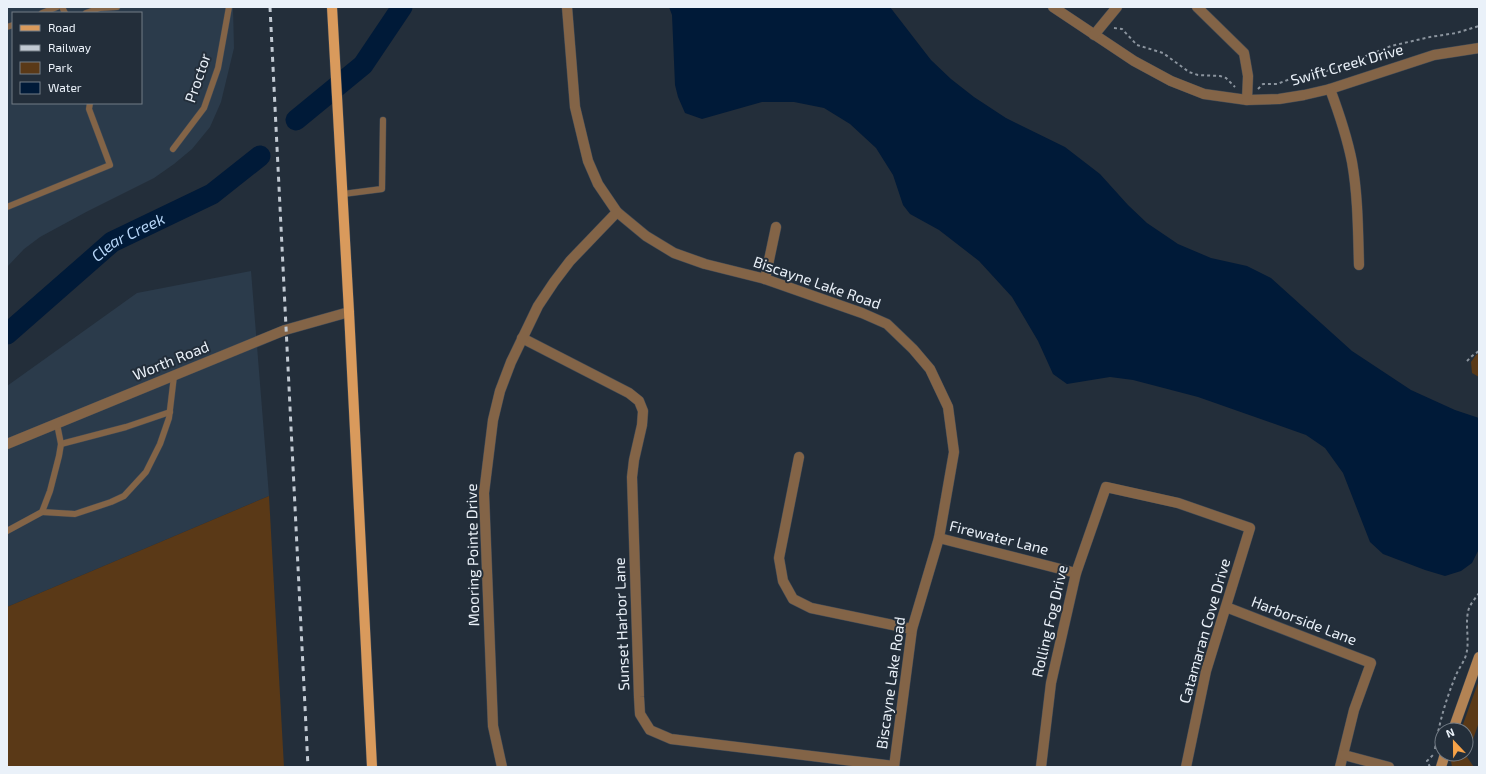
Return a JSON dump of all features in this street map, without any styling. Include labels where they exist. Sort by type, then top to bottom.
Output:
[{"type":"main road","points":[[332,7],[372,767]]},
{"type":"street","name":"Biscayne Lake Road","points":[[567,7],[575,107],[588,161],[598,184],[617,212],[646,236],[674,253],[705,264],[765,279],[887,324],[913,349],[930,369],[948,407],[954,452],[939,538],[912,629],[894,766]]},
{"type":"street","name":"Swift Creek Drive","points":[[1053,7],[1096,32],[1134,61],[1171,80],[1204,94],[1247,100],[1279,100],[1330,89],[1434,55],[1479,48]]},
{"type":"street","points":[[1096,32],[1116,7]]},
{"type":"street","points":[[1197,7],[1244,53],[1248,76],[1247,100]]},
{"type":"street","points":[[1330,89],[1345,130],[1352,163],[1358,217],[1359,266]]},
{"type":"street","name":"Mooring Pointe Drive","points":[[502,767],[493,726],[484,493],[493,420],[498,398],[511,362],[538,306],[570,261],[617,212]]},
{"type":"street","points":[[765,279],[776,227]]},
{"type":"street","name":"Worth Road","points":[[7,444],[285,330],[349,312]]},
{"type":"street","name":"Sunset Harbor Lane","points":[[522,338],[629,393],[639,401],[643,411],[642,425],[634,460],[632,477],[638,697],[640,714],[650,730],[670,739],[894,766]]},
{"type":"street","points":[[799,457],[779,558],[784,581],[793,599],[811,608],[912,629]]},
{"type":"street","name":"Rolling Fog Drive","points":[[1041,767],[1051,683],[1076,573],[1106,486],[1178,503],[1250,528]]},
{"type":"street","name":"Catamaran Cove Drive","points":[[1186,767],[1206,671],[1250,528]]},
{"type":"street","name":"Firewater Lane","points":[[939,538],[1076,573]]},
{"type":"street","name":"Harborside Lane","points":[[1226,607],[1371,663],[1354,710],[1344,755]]},
{"type":"street","points":[[1456,722],[1479,657]]},
{"type":"street","points":[[1340,767],[1344,755],[1389,767]]},
{"type":"lane","points":[[44,12],[57,7]]},
{"type":"lane","points":[[89,12],[100,8],[117,7]]},
{"type":"lane","name":"Proctor","points":[[173,149],[204,108],[218,68],[229,7]]},
{"type":"lane","points":[[7,207],[110,165],[89,109],[90,104]]},
{"type":"lane","points":[[343,194],[382,189],[383,120]]},
{"type":"lane","points":[[7,531],[42,512],[75,514],[124,496],[146,472],[160,444],[170,412],[174,376]]},
{"type":"lane","points":[[61,444],[126,427],[170,412]]},
{"type":"lane","points":[[42,512],[50,491],[61,444],[57,424]]},
{"type":"path","points":[[1096,32],[1122,29],[1137,44],[1163,53],[1189,72],[1198,75],[1220,76],[1226,78],[1247,100],[1264,84],[1277,84],[1298,76],[1331,70],[1391,46],[1456,33],[1479,26]]},
{"type":"path","points":[[1467,361],[1479,351]]},
{"type":"path","points":[[1430,767],[1427,761],[1435,752],[1443,712],[1456,675],[1466,655],[1468,640],[1468,612],[1471,604],[1479,593]]},
{"type":"shaded area","points":[[7,7],[233,7],[234,48],[221,102],[210,127],[192,149],[154,178],[40,237],[24,249],[7,267]]},
{"type":"shaded area","points":[[251,271],[269,496],[7,607],[7,386],[137,293]]},
{"type":"green space","points":[[1479,353],[1479,377],[1472,373],[1471,362]]},
{"type":"green space","points":[[269,496],[284,767],[7,767],[7,607]]},
{"type":"green space","points":[[1479,680],[1479,722],[1474,737],[1474,722],[1464,722]]},
{"type":"green space","points":[[1451,762],[1470,762],[1474,767],[1452,767]]},
{"type":"water","points":[[669,7],[890,7],[931,60],[951,79],[974,97],[1006,118],[1065,147],[1100,174],[1128,205],[1147,223],[1178,244],[1211,258],[1247,266],[1271,278],[1352,351],[1411,390],[1455,410],[1479,418],[1479,549],[1472,563],[1461,571],[1445,576],[1383,554],[1370,542],[1343,473],[1325,448],[1306,435],[1198,397],[1133,380],[1110,377],[1067,384],[1053,374],[1038,341],[1012,297],[979,261],[939,230],[910,214],[903,205],[893,175],[876,148],[850,124],[824,108],[794,102],[762,102],[702,119],[685,113],[678,97],[675,85],[672,15]]},
{"type":"waterway","name":"Clear Creek","points":[[296,120],[363,65],[402,7]]},
{"type":"waterway","name":"Clear Creek","points":[[7,334],[112,242],[212,194],[260,156]]},
{"type":"railway","points":[[270,7],[308,767]]}]
